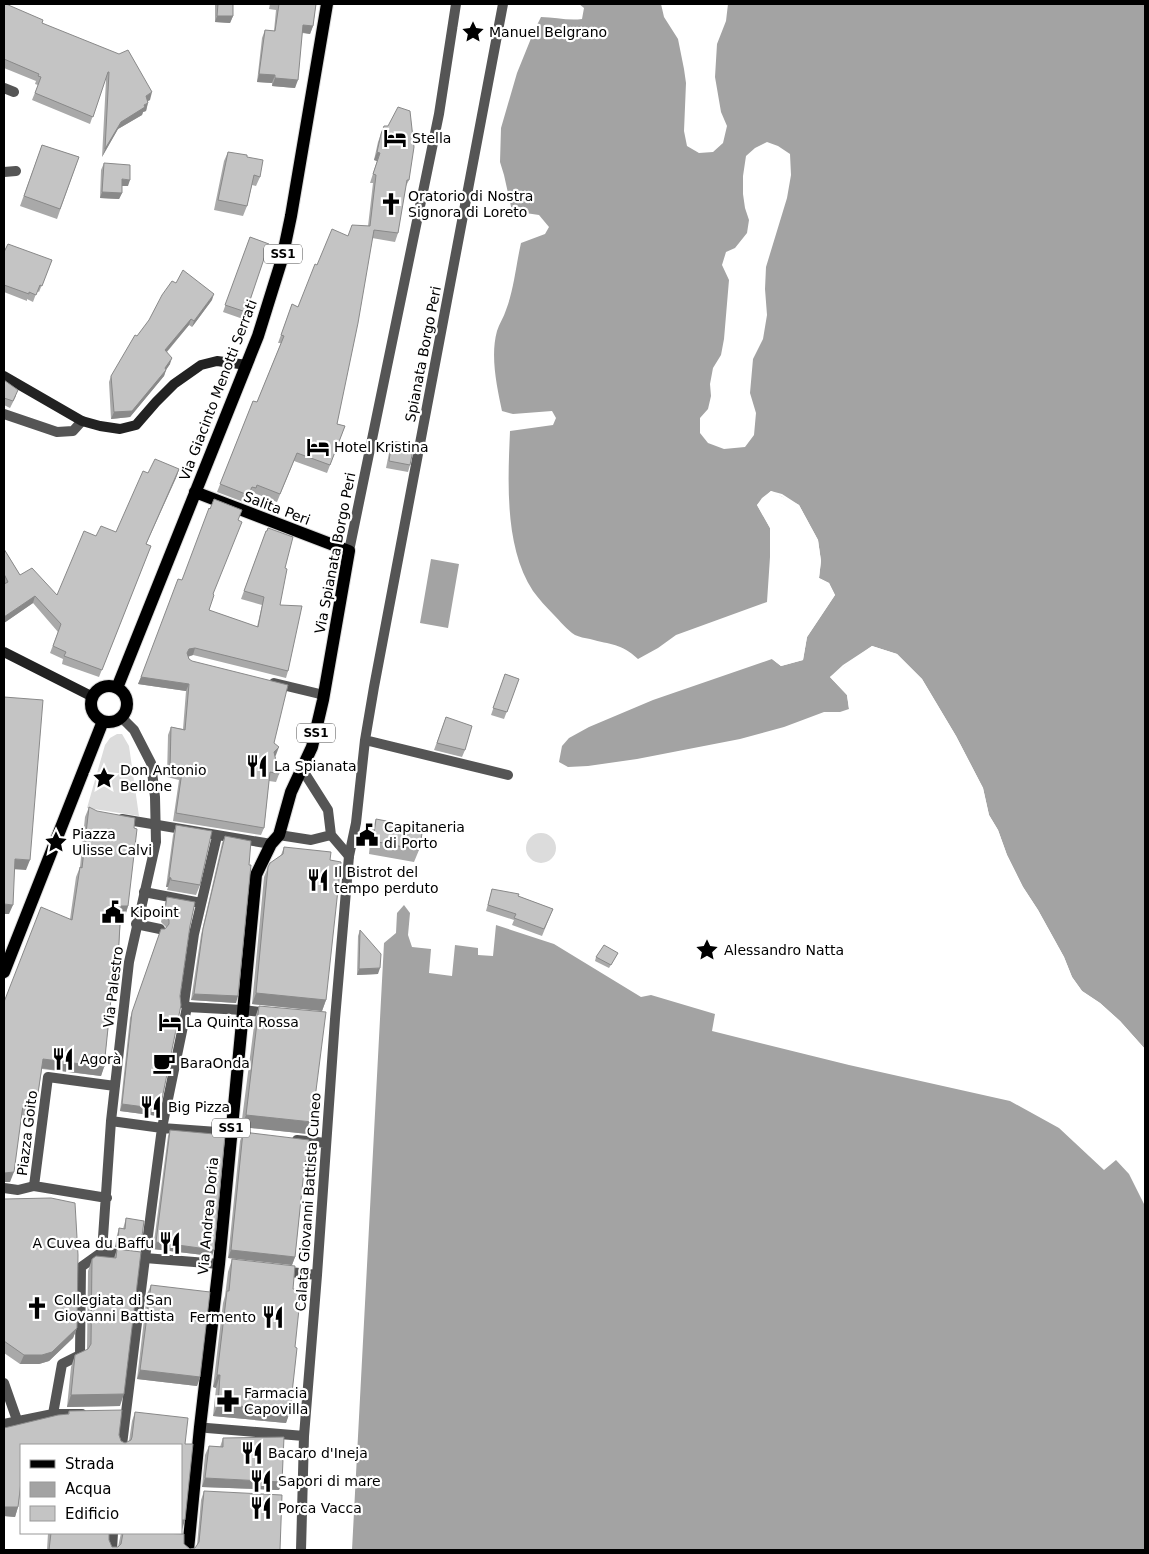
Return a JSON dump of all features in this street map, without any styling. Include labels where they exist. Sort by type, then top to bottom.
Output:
[{"type":"main road","name":"Via Giacinto Menotti Serrati","points":[[117,688],[247,365],[282,259],[296,190],[327,4]]},
{"type":"main road","points":[[4,376],[82,421],[120,429],[136,425],[174,384],[201,365],[217,362],[247,365]]},
{"type":"main road","name":"Salita Peri","points":[[195,492],[349,551]]},
{"type":"main road","name":"Via Spianata Borgo Peri","points":[[324,695],[349,551]]},
{"type":"main road","points":[[4,652],[93,697]]},
{"type":"main road","points":[[106,686],[117,688],[122,691],[127,701],[125,712],[113,722],[103,720],[94,713],[92,708],[93,697],[96,692],[106,686]]},
{"type":"main road","name":"SS1","points":[[275,840],[291,792],[312,747],[324,695]]},
{"type":"main road","points":[[4,972],[103,720]]},
{"type":"main road","name":"Via Andrea Doria","points":[[204,1427],[223,1264],[235,1133],[243,1010],[256,875],[275,840]]},
{"type":"main road","name":"SS1","points":[[188,1550],[184,1536],[198,1493],[204,1427]]},
{"type":"street","name":"Via Spianata Borgo Peri","points":[[349,551],[439,114],[456,4]]},
{"type":"street","name":"Spianata Borgo Peri","points":[[349,856],[356,823],[365,740],[374,687],[503,4]]},
{"type":"street","points":[[4,172],[16,171]]},
{"type":"street","points":[[4,414],[57,432],[73,430],[82,421]]},
{"type":"street","points":[[263,680],[324,695]]},
{"type":"street","name":"Via Palestro","points":[[102,1252],[111,1122],[129,962],[136,924],[156,842],[155,796],[151,763],[134,730],[121,717]]},
{"type":"street","points":[[365,740],[508,775]]},
{"type":"street","points":[[302,769],[328,810],[331,835],[349,856]]},
{"type":"street","points":[[112,817],[217,836],[275,840],[311,840],[331,835]]},
{"type":"street","points":[[122,1444],[162,1128],[187,1006],[184,1002],[189,937],[201,903],[217,836]]},
{"type":"street","name":"Calata Giovanni Battista Cuneo","points":[[301,1550],[304,1436],[318,1275],[334,1019],[349,856]]},
{"type":"street","points":[[144,892],[201,903]]},
{"type":"street","points":[[136,924],[160,929]]},
{"type":"street","points":[[187,1006],[278,1014]]},
{"type":"street","points":[[322,1018],[334,1019]]},
{"type":"street","name":"Piazza Goito","points":[[107,1198],[34,1186],[48,1078],[115,1086]]},
{"type":"street","points":[[111,1122],[235,1133]]},
{"type":"street","points":[[284,1139],[326,1143]]},
{"type":"street","points":[[4,1188],[18,1190],[34,1186]]},
{"type":"street","points":[[52,1414],[62,1364],[80,1355],[81,1267],[102,1252],[145,1258],[223,1264]]},
{"type":"street","points":[[272,1270],[318,1275]]},
{"type":"street","points":[[4,1383],[17,1420]]},
{"type":"street","points":[[4,1424],[52,1414],[94,1413]]},
{"type":"street","points":[[204,1427],[304,1436]]},
{"type":"street","points":[[112,1550],[113,1534]]},
{"type":"shaded area","points":[[117,734],[122,734],[129,746],[139,816],[87,808],[105,745],[110,738]]},
{"type":"shaded area","points":[[541,833],[552,837],[556,848],[552,859],[541,863],[530,859],[526,848],[530,837]]},
{"type":"water","points":[[579,4],[1145,4],[1145,1049],[1120,1021],[1100,1003],[1082,991],[1072,977],[1064,957],[1023,887],[1007,855],[998,830],[989,815],[983,788],[956,736],[922,679],[897,654],[872,646],[830,677],[847,695],[849,709],[840,712],[824,712],[784,727],[740,739],[637,759],[568,767],[559,762],[562,746],[569,738],[589,727],[653,700],[772,659],[781,666],[803,660],[807,637],[835,595],[829,583],[819,578],[821,561],[818,540],[799,505],[771,491],[757,505],[770,528],[767,602],[676,635],[638,659],[621,647],[580,637],[572,633],[533,591],[524,574],[512,534],[509,492],[510,431],[553,425],[556,418],[552,411],[513,414],[502,411],[495,371],[494,351],[497,331],[511,294],[521,243],[545,234],[549,227],[539,215],[512,211],[500,162],[501,128],[517,73],[541,17],[582,19],[584,8]]},
{"type":"water","points":[[431,559],[459,564],[448,628],[420,623]]},
{"type":"water","points":[[404,905],[410,913],[408,935],[412,947],[431,949],[429,973],[452,976],[455,945],[478,948],[478,955],[493,956],[496,925],[554,944],[641,997],[651,995],[715,1014],[712,1031],[849,1065],[1010,1101],[1059,1128],[1104,1170],[1116,1160],[1129,1174],[1145,1206],[1145,1550],[352,1550],[384,943],[396,933],[397,913]]},
{"type":"pier","points":[[661,4],[728,4],[726,21],[717,44],[715,77],[721,112],[727,126],[723,143],[713,152],[699,153],[687,146],[684,131],[686,83],[684,69],[678,39],[664,17]]},
{"type":"pier","points":[[767,142],[778,146],[790,154],[791,175],[787,198],[766,267],[767,315],[763,339],[753,359],[750,393],[756,413],[754,435],[745,447],[724,449],[708,443],[700,433],[700,418],[708,409],[713,368],[721,355],[724,339],[729,280],[722,265],[726,252],[735,248],[747,233],[749,220],[743,194],[746,156],[755,148]]},
{"type":"pier","points":[[771,491],[782,494],[799,505],[818,540],[821,561],[819,578],[829,583],[835,595],[807,637],[803,660],[781,666],[772,659],[772,656],[781,663],[801,658],[805,636],[832,595],[827,584],[817,579],[819,561],[816,541],[797,506],[781,496],[771,494],[760,505],[772,528],[770,528],[757,505]]},
{"type":"pier","points":[[872,646],[897,654],[922,679],[956,736],[983,788],[989,815],[998,830],[1007,855],[1023,887],[1064,957],[1072,977],[1082,991],[1100,1003],[1120,1021],[1145,1051],[1118,1022],[1081,993],[1070,978],[1062,958],[1021,888],[1005,856],[996,831],[986,816],[981,789],[954,737],[920,681],[896,657],[873,648],[844,667],[833,677],[849,694],[851,711],[849,709],[847,695],[830,677],[843,665]]},
{"type":"building","points":[[4,4],[43,20],[42,23],[119,54],[128,50],[152,92],[146,96],[148,103],[144,105],[145,107],[121,122],[105,149],[109,72],[93,117],[35,93],[41,77],[38,76],[39,74],[4,59]]},
{"type":"building","points":[[218,4],[233,4],[233,16],[217,16]]},
{"type":"building","points":[[279,4],[316,4],[313,26],[303,25],[298,80],[275,78],[275,75],[259,74],[265,30],[275,31]]},
{"type":"building","points":[[398,107],[410,111],[414,147],[409,180],[407,180],[398,233],[374,230],[358,323],[337,424],[345,426],[330,465],[297,453],[280,494],[257,485],[256,488],[252,487],[248,495],[220,484],[253,401],[257,402],[284,336],[281,335],[292,304],[298,307],[315,264],[317,265],[332,229],[348,236],[352,225],[370,226],[376,175],[373,174],[380,153],[377,152],[381,134],[384,126],[388,126]]},
{"type":"building","points":[[42,145],[79,157],[60,209],[24,196]]},
{"type":"building","points":[[228,152],[263,160],[260,177],[254,175],[247,206],[218,200]]},
{"type":"building","points":[[104,163],[130,165],[130,180],[122,179],[122,193],[102,192]]},
{"type":"building","points":[[250,237],[269,244],[246,312],[225,305]]},
{"type":"building","points":[[8,244],[52,260],[42,286],[40,285],[36,295],[4,285],[4,252]]},
{"type":"building","points":[[183,270],[214,294],[194,321],[191,319],[165,350],[172,358],[165,368],[166,370],[132,411],[114,412],[111,376],[135,335],[137,336],[149,320],[162,295],[172,281],[176,283]]},
{"type":"building","points":[[4,380],[18,390],[13,401],[4,398]]},
{"type":"building","points":[[392,441],[414,445],[410,465],[389,461]]},
{"type":"building","points":[[155,459],[179,469],[146,544],[151,546],[102,670],[64,656],[66,652],[53,646],[61,624],[35,596],[4,617],[4,584],[8,582],[4,574],[4,549],[20,575],[32,568],[57,595],[84,531],[96,536],[101,526],[116,532],[143,471],[148,473]]},
{"type":"building","points":[[214,499],[242,510],[238,520],[242,522],[213,594],[209,610],[258,627],[264,597],[244,591],[266,531],[268,528],[293,537],[285,568],[287,569],[280,605],[302,606],[288,671],[195,648],[189,649],[187,653],[192,661],[288,685],[274,743],[279,747],[274,752],[279,774],[270,772],[264,828],[176,813],[182,772],[170,769],[171,727],[185,730],[189,684],[141,677],[178,579],[182,580]]},
{"type":"building","points":[[505,674],[519,679],[507,712],[493,708]]},
{"type":"building","points":[[4,697],[43,700],[30,860],[15,859],[13,905],[4,904]]},
{"type":"building","points":[[446,717],[472,726],[465,750],[437,743]]},
{"type":"building","points":[[89,807],[97,811],[135,818],[134,828],[137,829],[128,906],[121,906],[118,960],[115,960],[104,1067],[43,1059],[36,1107],[23,1105],[14,1172],[4,1173],[4,1002],[41,907],[72,920],[80,867],[82,868]]},
{"type":"building","points":[[376,819],[423,828],[419,850],[373,841]]},
{"type":"building","points":[[176,825],[212,831],[200,885],[171,880],[169,877]]},
{"type":"building","points":[[225,836],[251,841],[249,865],[251,865],[238,996],[194,994],[203,929]]},
{"type":"building","points":[[284,847],[331,852],[330,860],[341,862],[326,1000],[256,993],[268,867],[270,863],[283,854]]},
{"type":"building","points":[[492,889],[519,894],[518,896],[553,909],[544,929],[514,918],[516,914],[488,905]]},
{"type":"building","points":[[167,897],[195,902],[180,996],[181,1005],[160,1109],[122,1104],[132,1012],[161,929],[165,929],[169,924],[169,920],[164,916]]},
{"type":"building","points":[[360,930],[381,954],[380,968],[359,969]]},
{"type":"building","points":[[604,945],[618,953],[611,965],[596,957]]},
{"type":"building","points":[[259,1006],[326,1012],[312,1122],[246,1115]]},
{"type":"building","points":[[170,1130],[225,1135],[214,1250],[156,1242]]},
{"type":"building","points":[[243,1132],[309,1140],[295,1257],[231,1250]]},
{"type":"building","name":"Collegiata di San Giovanni Battista","points":[[51,1198],[75,1203],[78,1255],[77,1328],[52,1352],[42,1355],[24,1355],[4,1341],[4,1199]]},
{"type":"building","points":[[126,1218],[144,1221],[141,1244],[118,1240],[119,1228],[125,1229]]},
{"type":"building","points":[[117,1249],[141,1252],[124,1394],[71,1395],[75,1355],[88,1349],[91,1344],[92,1259],[96,1256],[116,1258]]},
{"type":"building","points":[[232,1259],[295,1266],[293,1289],[301,1290],[290,1411],[218,1404],[220,1375],[217,1375]]},
{"type":"building","points":[[151,1285],[210,1292],[200,1377],[140,1370]]},
{"type":"building","points":[[122,1410],[119,1435],[121,1441],[125,1443],[131,1440],[132,1437],[135,1412],[188,1418],[185,1444],[193,1444],[185,1520],[182,1520],[182,1444],[20,1444],[18,1507],[4,1507],[4,1428],[69,1414],[69,1411]]},
{"type":"building","points":[[284,1437],[282,1482],[205,1478],[209,1446],[223,1447],[223,1438]]},
{"type":"building","points":[[204,1491],[282,1495],[280,1550],[49,1550],[51,1534],[109,1534],[112,1547],[118,1547],[121,1544],[123,1534],[184,1534],[184,1544],[190,1549],[195,1548],[199,1542]]},
{"type":"place","name":"Manuel Belgrano","points":[[473,32]]},
{"type":"place","name":"Stella","points":[[395,138]]},
{"type":"place","name":"Oratorio di Nostra Signora di Loreto","points":[[391,204]]},
{"type":"place","name":"Hotel Kristina","points":[[318,447]]},
{"type":"place","name":"La Spianata","points":[[257,766]]},
{"type":"place","name":"Don Antonio Bellone","points":[[104,778]]},
{"type":"place","name":"Capitaneria di Porto","points":[[367,835]]},
{"type":"place","name":"Piazza Ulisse Calvi","points":[[56,842]]},
{"type":"place","name":"Il Bistrot del tempo perduto","points":[[318,880]]},
{"type":"place","name":"Kipoint","points":[[113,912]]},
{"type":"place","name":"Alessandro Natta","points":[[707,950]]},
{"type":"place","name":"La Quinta Rossa","points":[[170,1022]]},
{"type":"place","name":"Agorà","points":[[63,1059]]},
{"type":"place","name":"BaraOnda","points":[[164,1063]]},
{"type":"place","name":"Big Pizza","points":[[151,1107]]},
{"type":"place","name":"A Cuvea du Baffu","points":[[170,1243]]},
{"type":"place","name":"Collegiata di San Giovanni Battista","points":[[37,1308]]},
{"type":"place","name":"Fermento","points":[[273,1317]]},
{"type":"place","name":"Farmacia Capovilla","points":[[228,1401]]},
{"type":"place","name":"Bacaro d'Ineja","points":[[252,1453]]},
{"type":"place","name":"Sapori di mare","points":[[261,1481]]},
{"type":"place","name":"Porca Vacca","points":[[261,1508]]}]
